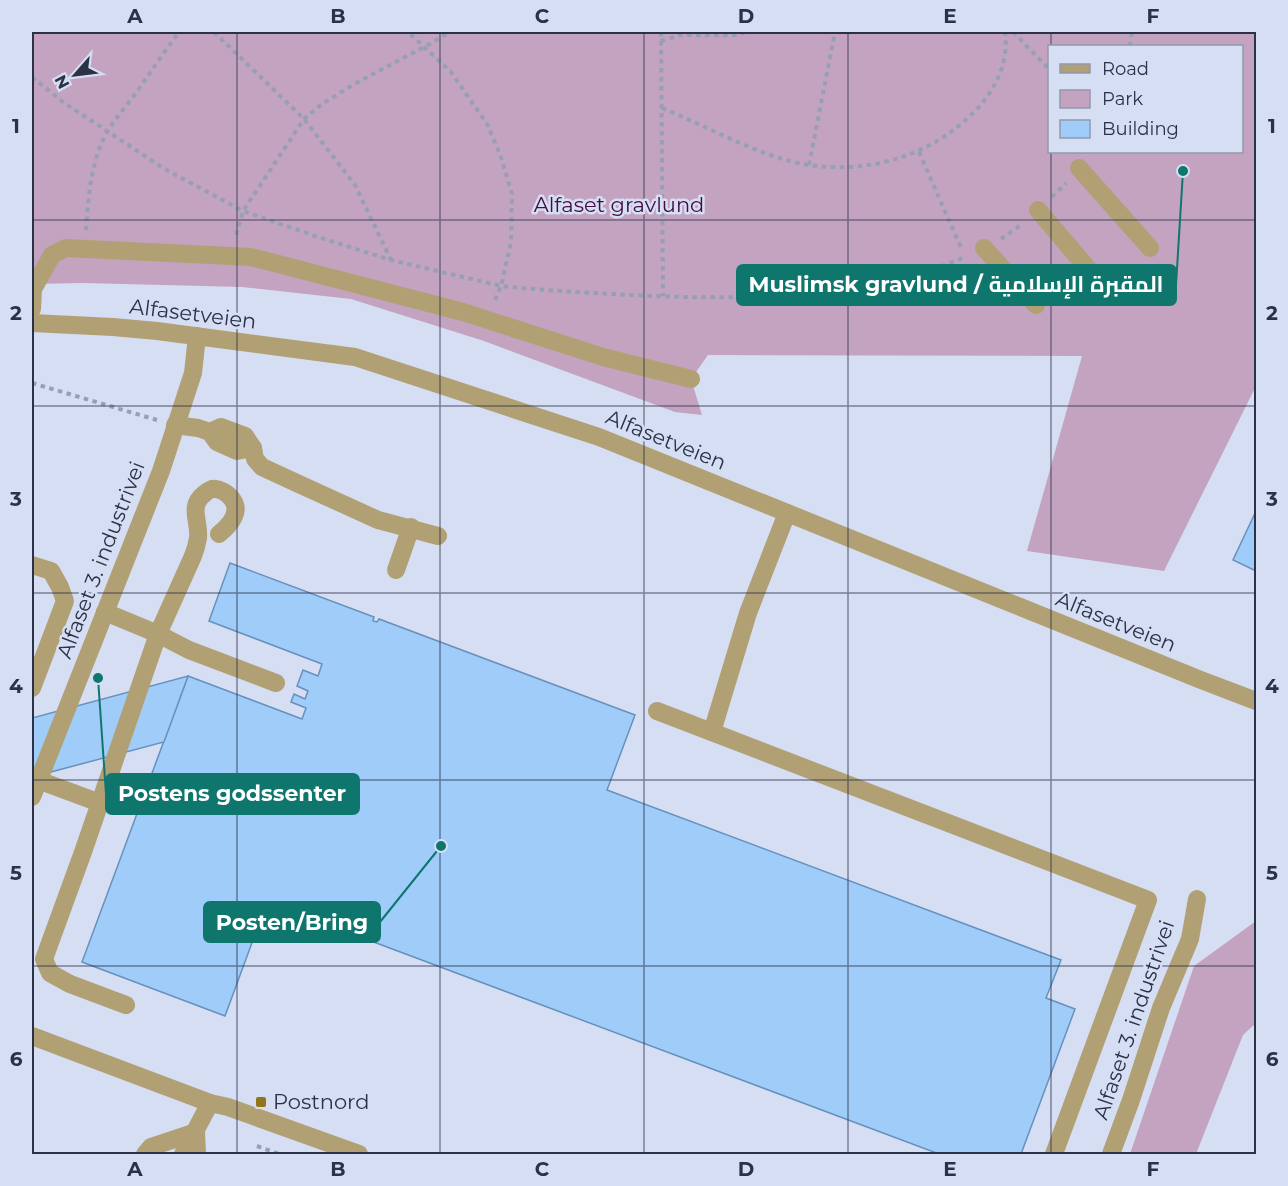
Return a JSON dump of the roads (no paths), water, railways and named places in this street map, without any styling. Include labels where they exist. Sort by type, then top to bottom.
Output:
[{"type":"street","points":[[1079,168],[1150,248]]},
{"type":"street","points":[[1038,210],[1106,290]]},
{"type":"street","points":[[32,309],[33,289],[52,255],[66,248],[252,257],[463,312],[603,357],[691,379]]},
{"type":"street","points":[[984,248],[1036,305]]},
{"type":"street","name":"Alfasetveien","points":[[32,323],[113,327],[355,357],[599,437],[1257,701]]},
{"type":"street","name":"Alfaset 3. industrivei","points":[[35,789],[161,471],[193,373],[197,336]]},
{"type":"street","points":[[175,425],[210,432],[221,427],[245,436],[255,459],[262,467],[378,520],[438,536]]},
{"type":"street","points":[[126,1005],[69,984],[50,973],[44,959],[158,634],[193,556],[198,536],[195,508],[198,499],[208,490],[216,489],[224,492],[233,499],[236,508],[229,527],[219,534]]},
{"type":"street","points":[[712,732],[748,613],[787,513]]},
{"type":"street","points":[[396,570],[411,527]]},
{"type":"street","name":"Alfaset 3. industrivei","points":[[32,565],[51,571],[65,601],[32,688]]},
{"type":"street","points":[[105,612],[158,634],[189,650],[276,683]]},
{"type":"street","points":[[657,711],[1148,900],[1054,1155]]},
{"type":"street","points":[[35,789],[100,803]]},
{"type":"street","name":"Alfaset 3. industrivei","points":[[1111,1155],[1161,1008],[1190,939],[1197,898]]},
{"type":"street","points":[[32,1036],[359,1155]]},
{"type":"street","points":[[183,1155],[210,1102]]},
{"type":"street","points":[[145,1155],[151,1147],[196,1132]]},
{"type":"street","points":[[196,1132],[197,1155]]},
{"type":"place","name":"Muslimsk gravlund / المقبرة الإسلامية","points":[[1183,171]]},
{"type":"place","name":"Postens godssenter","points":[[98,678]]},
{"type":"place","name":"Posten/Bring","points":[[441,846]]},
{"type":"place","name":"Postnord","points":[[261,1102]]},
{"type":"park label","name":"Alfaset gravlund","points":[[619,205]]}]
